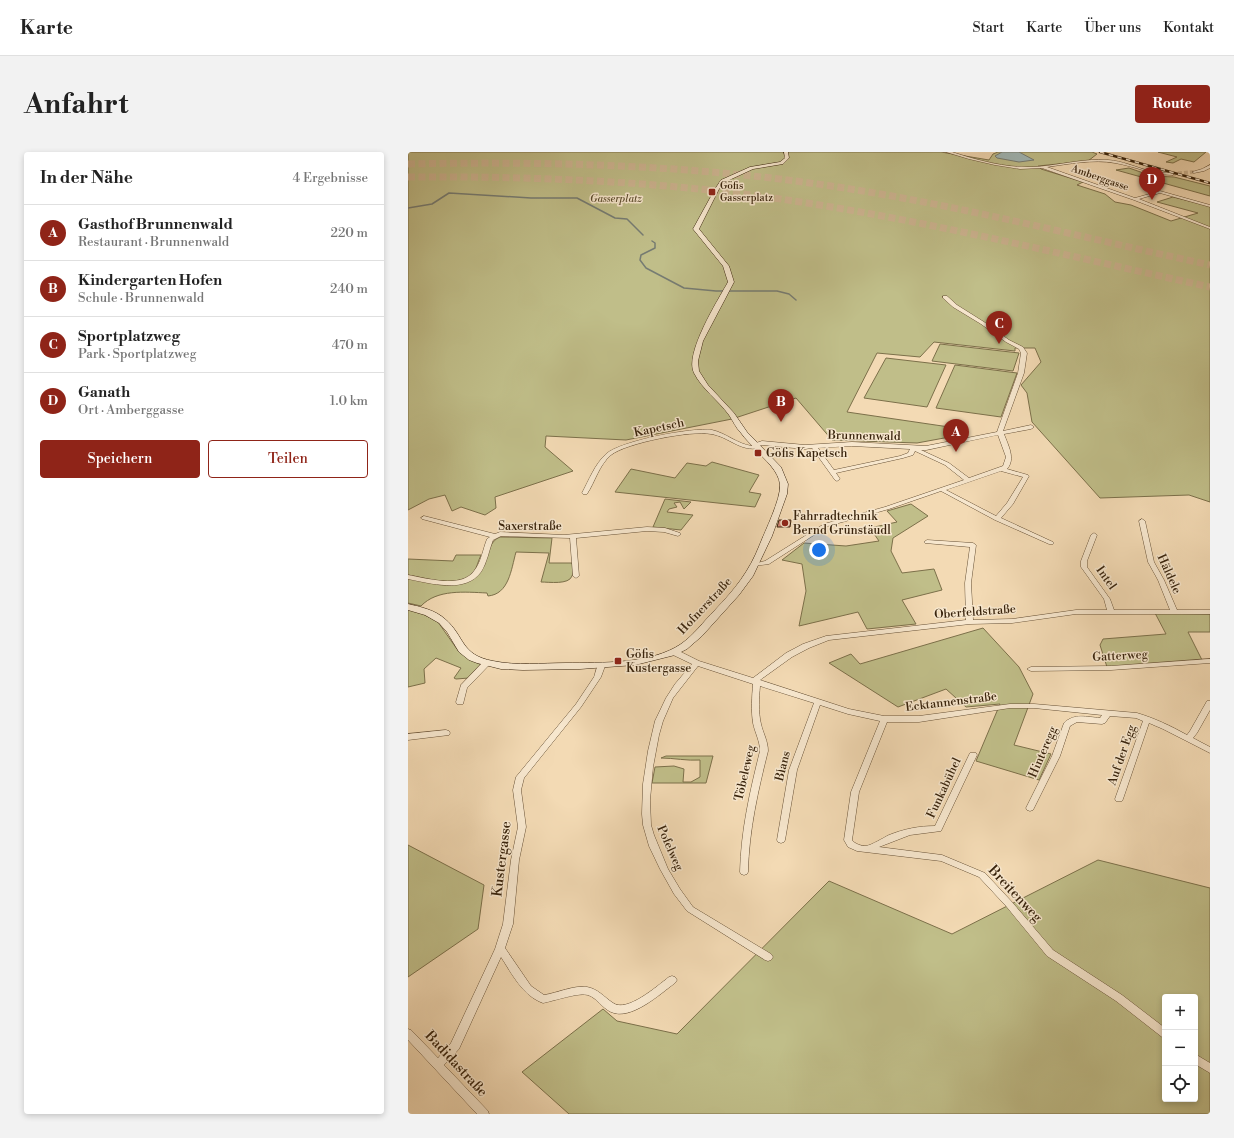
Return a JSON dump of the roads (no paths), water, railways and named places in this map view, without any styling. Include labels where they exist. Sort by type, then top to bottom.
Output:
[{"type":"main road","name":"Hofnerstraße","points":[[408,607],[421,610],[441,620],[447,626],[463,652],[487,663],[510,666],[600,666],[660,657],[674,652],[701,631],[739,589],[755,565],[783,494],[784,484],[778,469],[756,446],[739,425],[731,419],[727,409],[701,380],[696,371],[695,361],[700,340],[729,289],[731,282],[727,266],[701,238],[696,229],[723,181],[752,168],[781,163],[787,158],[786,152]]},
{"type":"street","points":[[948,152],[982,161],[1018,166],[1042,167]]},
{"type":"street","name":"Amberggasse","points":[[1042,167],[1107,161],[1151,173],[1172,174]]},
{"type":"street","points":[[1194,172],[1203,170],[1210,166]]},
{"type":"street","name":"Amberggasse","points":[[1042,167],[1135,199],[1210,228]]},
{"type":"street","points":[[1135,199],[1160,192],[1210,206]]},
{"type":"street","points":[[945,297],[961,311],[978,320],[1010,343],[1022,348],[1024,353],[1021,373],[1000,432],[1009,457],[1008,462],[1002,470]]},
{"type":"street","name":"Brunnenwald","points":[[756,446],[762,443],[794,447],[852,444],[926,448],[1031,427]]},
{"type":"street","name":"Kapetsch","points":[[585,493],[596,470],[608,454],[623,447],[682,434],[707,431],[716,433],[748,448],[756,446]]},
{"type":"street","name":"Brunnenwald","points":[[814,447],[837,479]]},
{"type":"street","name":"Brunnenwald","points":[[833,472],[901,458],[911,454],[913,448]]},
{"type":"street","name":"Brunnenwald","points":[[913,448],[947,464],[968,480]]},
{"type":"street","points":[[755,565],[767,563],[826,525],[880,510],[1002,470],[1026,476],[1010,504],[997,519]]},
{"type":"street","points":[[943,490],[997,519],[1051,543]]},
{"type":"street","points":[[424,518],[494,536]]},
{"type":"street","name":"Häldele","points":[[1142,521],[1151,562],[1161,580],[1174,611]]},
{"type":"street","name":"Saxerstraße","points":[[408,577],[447,583],[470,579],[478,571],[490,539],[500,534],[573,536],[647,529],[665,530],[678,534]]},
{"type":"street","name":"Intel","points":[[1094,535],[1084,561],[1084,567],[1107,599],[1111,612]]},
{"type":"street","points":[[573,536],[576,576]]},
{"type":"street","points":[[927,542],[973,545],[968,583],[970,622]]},
{"type":"street","name":"Oberfeldstraße","points":[[756,681],[789,655],[806,646],[828,638],[970,622],[1012,621],[1076,612],[1210,612]]},
{"type":"street","name":"Ecktannenstraße","points":[[674,652],[696,663],[848,711],[884,719],[919,719],[1022,705],[1108,713],[1147,719],[1210,750]]},
{"type":"street","name":"Gatterweg","points":[[1031,669],[1111,668],[1210,661]]},
{"type":"street","points":[[460,702],[464,687],[487,663]]},
{"type":"street","name":"Pofelweg","points":[[696,663],[668,699],[658,724],[651,754],[647,799],[647,825],[657,852],[682,899],[690,909],[768,957]]},
{"type":"street","name":"Kustergasse","points":[[438,1065],[455,1046],[500,950],[508,924],[515,860],[522,827],[517,790],[518,781],[525,769],[579,704],[599,675],[600,666]]},
{"type":"street","name":"Töbeleweg","points":[[744,872],[744,844],[748,812],[764,751],[765,741],[758,728],[756,717],[756,681]]},
{"type":"street","name":"Blans","points":[[781,840],[793,770],[818,701]]},
{"type":"street","points":[[1188,738],[1193,733],[1210,702]]},
{"type":"street","name":"Hinteregg","points":[[1030,808],[1056,756],[1067,725],[1076,719],[1102,721],[1108,713]]},
{"type":"street","name":"Breitenweg","points":[[884,719],[855,792],[848,840],[851,845],[868,849],[942,858],[982,875],[1009,904],[1050,953],[1119,998],[1162,1032]]},
{"type":"street","name":"Auf der Egg","points":[[1119,799],[1147,719]]},
{"type":"street","points":[[408,736],[446,733]]},
{"type":"street","name":"Funkabühel","points":[[868,849],[907,831],[938,829],[973,755]]},
{"type":"street","points":[[500,950],[528,989],[543,999],[586,991],[598,996],[614,1009],[621,1011],[631,1009],[672,980]]},
{"type":"street","name":"Badidastraße","points":[[408,1033],[484,1114]]},
{"type":"street","points":[[1198,1060],[1210,1069]]},
{"type":"water","points":[[1002,152],[1019,152],[1034,160],[1019,162],[997,158],[995,156]]},
{"type":"waterway","points":[[408,208],[432,204],[449,193],[531,198],[577,198],[615,218],[627,219],[643,235]]},
{"type":"waterway","points":[[652,241],[655,243],[655,248],[641,255],[640,260],[646,268],[684,288],[716,291],[777,291],[789,294],[796,300]]},
{"type":"tunnel","points":[[408,164],[514,163],[620,166],[726,173],[778,179],[879,194],[974,212],[1210,265]]},
{"type":"tunnel","points":[[1172,174],[1194,172]]},
{"type":"tunnel","points":[[408,177],[558,179],[658,185],[757,196],[858,211],[908,221],[1210,287]]},
{"type":"railway","points":[[1100,152],[1210,183]]},
{"type":"place","name":"Göfis Gasserplatz","points":[[712,192]]},
{"type":"place","name":"Ganath","points":[[1152,200]]},
{"type":"place","name":"Sportplatzweg","points":[[999,344]]},
{"type":"place","name":"Kindergarten Hofen","points":[[781,422]]},
{"type":"place","name":"Gasthof Brunnenwald","points":[[956,452]]},
{"type":"place","name":"Göfis Kapetsch","points":[[758,453]]},
{"type":"place","name":"Fahrradtechnik Bernd Grünstäudl","points":[[785,523]]},
{"type":"place","name":"Göfis Kustergasse","points":[[618,661]]},
{"type":"park label","name":"Gasserplatz","points":[[616,199]]}]
